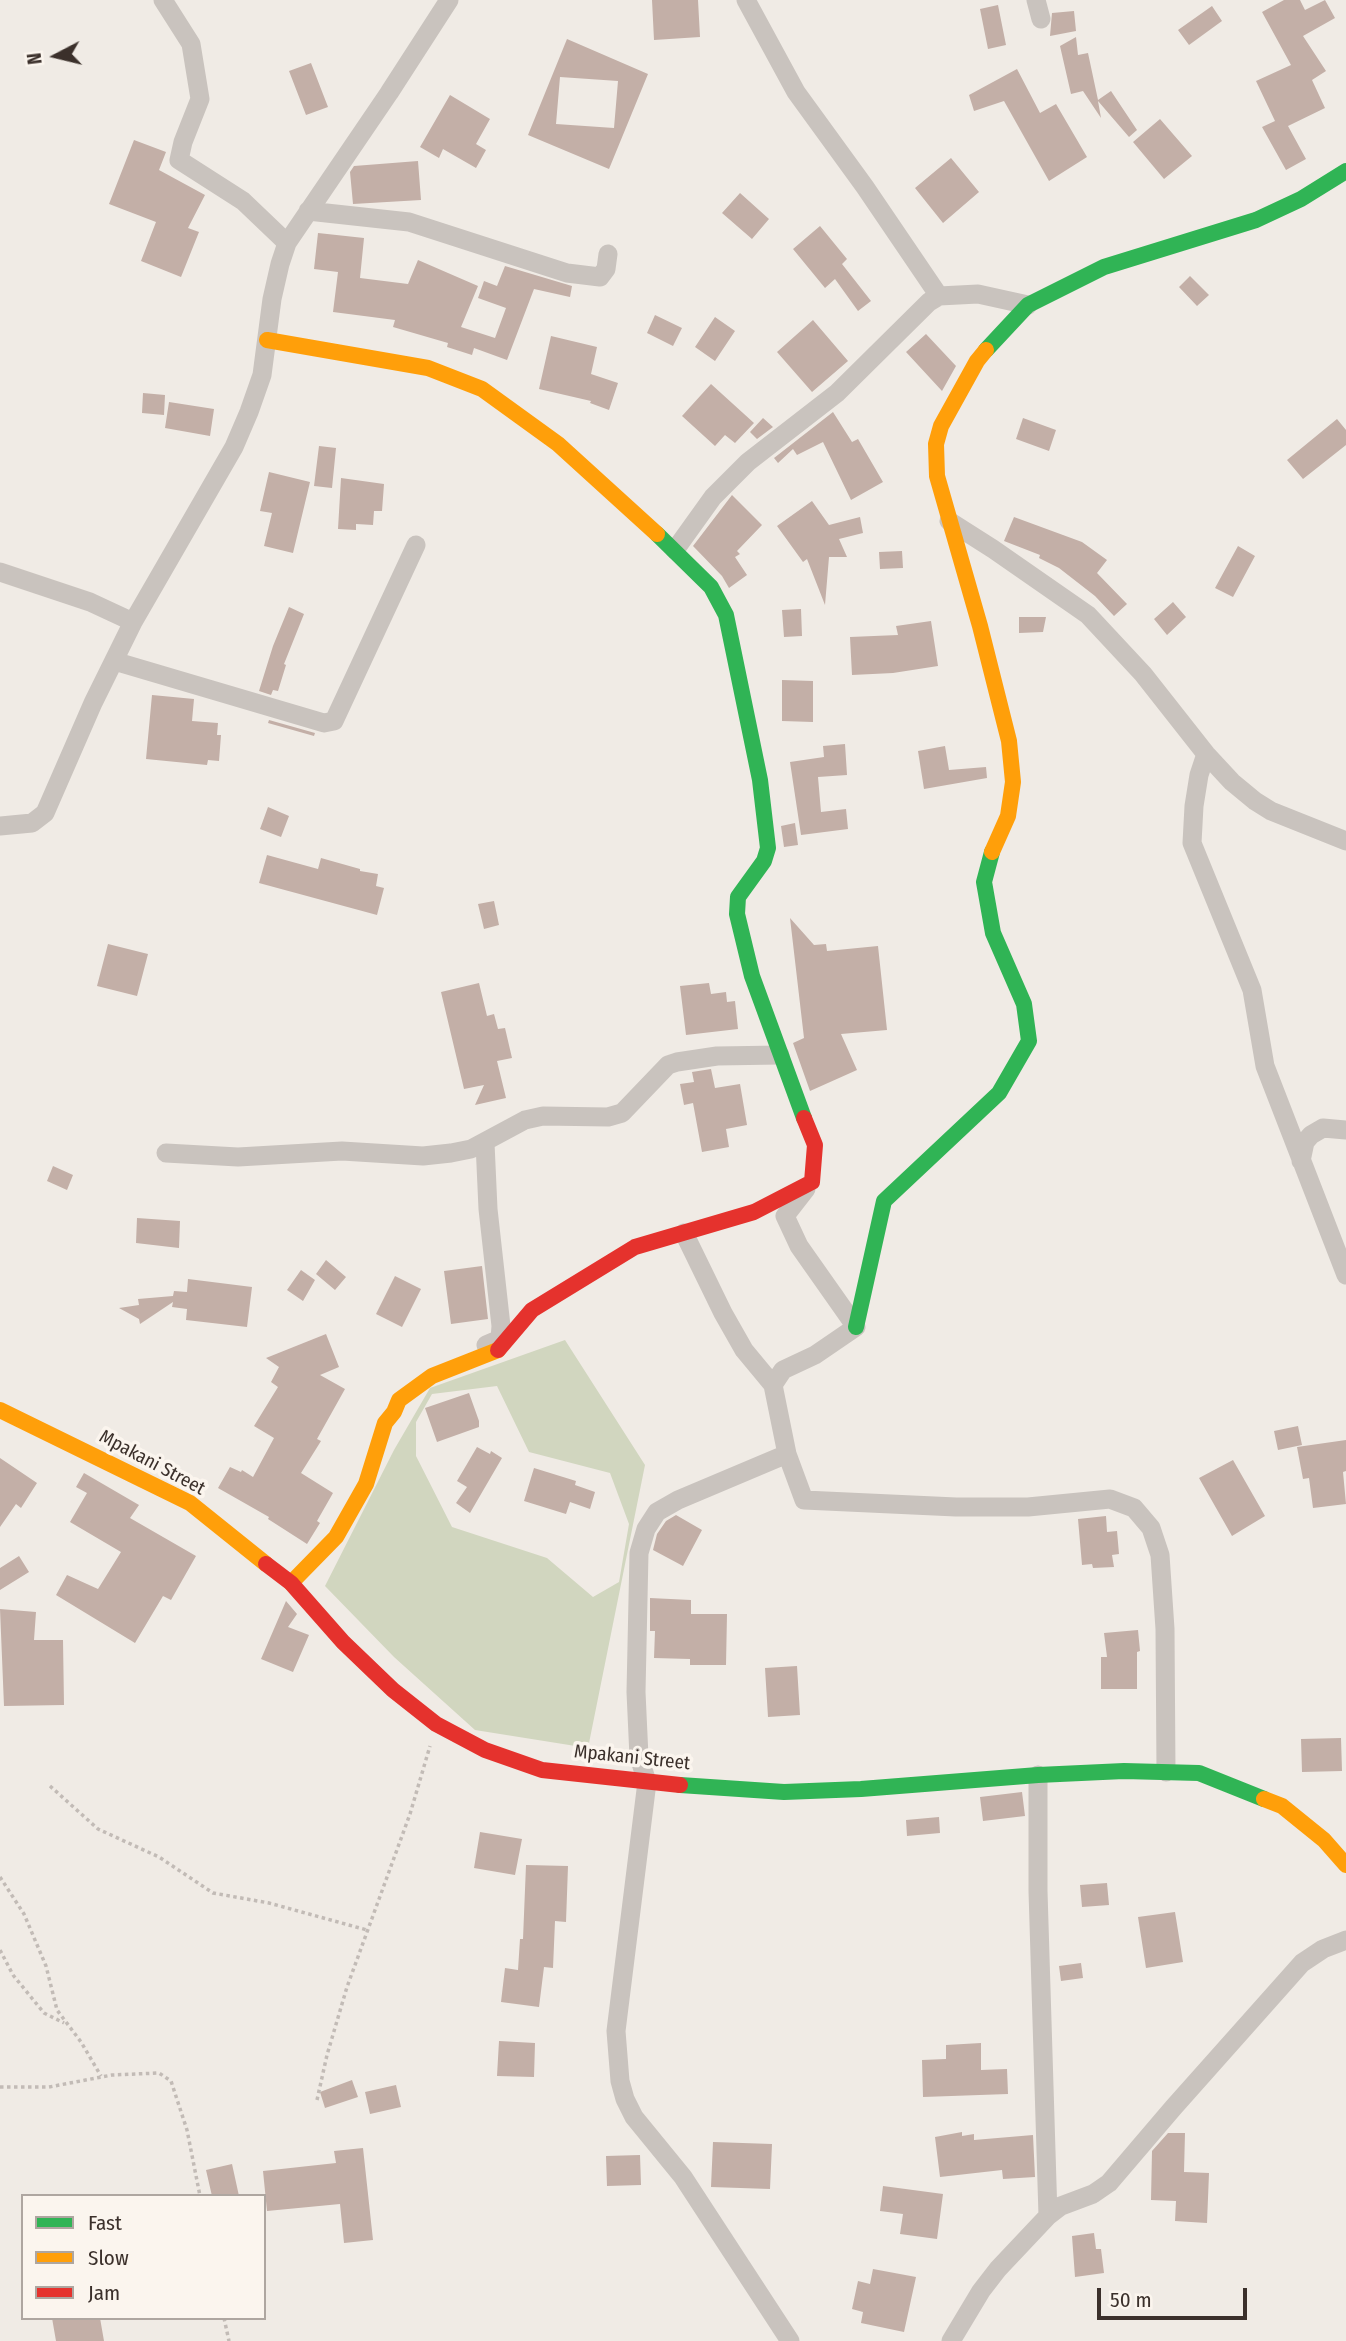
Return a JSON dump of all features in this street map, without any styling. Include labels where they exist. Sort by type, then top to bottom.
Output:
[{"type":"street","points":[[163,0],[191,44],[200,99],[179,160],[243,201],[287,243]]},
{"type":"street","points":[[0,826],[32,823],[45,813],[93,703],[133,622],[234,447],[262,375],[272,299],[287,243],[449,0]]},
{"type":"street","points":[[746,0],[796,92],[939,296]]},
{"type":"street","points":[[773,1385],[782,1370],[815,1355],[856,1327],[884,1201],[999,1093],[1029,1041],[1024,1004],[992,933],[984,882],[988,862],[1008,816],[1013,782],[1009,741],[981,626],[937,475],[936,444],[941,426],[977,361],[1028,305],[1104,267],[1256,220],[1301,199],[1346,171]]},
{"type":"street","points":[[308,211],[409,222],[567,273],[600,277],[606,269],[608,254]]},
{"type":"street","points":[[675,550],[713,497],[748,462],[836,393],[929,302],[939,296],[978,294],[1028,305]]},
{"type":"street","points":[[267,340],[428,368],[482,389],[558,444],[675,550],[711,587],[726,615],[760,780],[768,848],[764,861],[738,897],[737,914],[752,976],[815,1145],[812,1182],[785,1216],[799,1246],[856,1327]]},
{"type":"street","points":[[949,521],[1088,615],[1143,674],[1206,754],[1232,782],[1271,811],[1346,841]]},
{"type":"street","points":[[114,661],[324,723],[334,722],[416,545]]},
{"type":"street","points":[[0,572],[90,602],[133,622]]},
{"type":"street","points":[[1206,754],[1194,806],[1192,843],[1252,990],[1265,1066],[1346,1275]]},
{"type":"street","points":[[166,1153],[238,1157],[342,1151],[424,1156],[451,1153],[485,1143],[525,1120],[543,1115],[608,1117],[622,1113],[668,1065],[677,1062],[717,1056],[780,1055]]},
{"type":"street","points":[[1301,1161],[1306,1142],[1311,1135],[1323,1128],[1346,1130]]},
{"type":"street","points":[[387,1402],[425,1368],[500,1339],[485,1143]]},
{"type":"street","points":[[291,1583],[336,1537],[366,1484],[386,1423],[399,1401],[432,1376],[501,1349],[532,1310],[635,1247],[754,1212],[812,1182]]},
{"type":"street","points":[[684,1233],[744,1350],[773,1385],[787,1454],[804,1500],[1028,1507],[1110,1499],[1134,1508],[1151,1528],[1160,1555],[1165,1629],[1166,1772]]},
{"type":"street","name":"Mpakani Street","points":[[0,1410],[190,1503],[291,1583],[343,1642],[436,1724],[485,1750],[542,1770],[647,1782],[784,1792],[1124,1770],[1199,1773],[1283,1806],[1324,1840],[1346,1865]]},
{"type":"street","points":[[787,1454],[678,1500],[657,1512],[646,1529],[639,1553],[636,1692],[639,1757],[647,1782],[616,2031],[620,2081],[634,2117],[683,2177],[790,2341]]},
{"type":"street","points":[[1038,1775],[1039,1932],[1048,2216]]},
{"type":"street","points":[[951,2341],[981,2291],[998,2269],[1048,2216],[1061,2206],[1093,2194],[1109,2183],[1172,2108],[1302,1963],[1323,1949],[1346,1940]]},
{"type":"path","points":[[317,2100],[327,2055],[367,1930],[410,1814],[436,1724]]},
{"type":"path","points":[[50,1786],[98,1829],[159,1857],[213,1893],[269,1902],[367,1930]]},
{"type":"path","points":[[0,1877],[24,1914],[46,1966],[57,2010],[101,2077]]},
{"type":"path","points":[[0,1950],[13,1975],[44,2013],[65,2023]]},
{"type":"path","points":[[0,2087],[49,2087],[136,2072],[159,2073],[171,2081],[187,2130],[200,2194]]},
{"type":"path","points":[[224,2320],[229,2341]]},
{"type":"green space","points":[[565,1340],[645,1465],[588,1748],[475,1730],[394,1657],[325,1586],[394,1450],[430,1388]],"holes":[[[497,1386],[529,1452],[610,1473],[629,1524],[619,1582],[593,1597],[547,1558],[452,1527],[416,1456],[416,1422],[432,1394]]]},
{"type":"building","points":[[652,0],[698,0],[700,37],[654,40]]},
{"type":"building","points":[[1284,0],[1300,0],[1305,10],[1325,0],[1335,18],[1303,36],[1326,71],[1312,80],[1325,108],[1288,126],[1306,159],[1286,170],[1262,127],[1275,121],[1256,81],[1291,65],[1262,12]]},
{"type":"building","points":[[998,5],[1006,45],[988,49],[980,9]]},
{"type":"building","points":[[1212,6],[1222,21],[1189,45],[1178,30]]},
{"type":"building","points":[[1074,11],[1076,31],[1050,36],[1052,13]]},
{"type":"building","points":[[1076,37],[1078,55],[1088,53],[1098,100],[1111,91],[1137,130],[1129,137],[1098,101],[1101,118],[1083,91],[1071,94],[1060,46]]},
{"type":"building","points":[[567,39],[648,74],[609,169],[528,135]],"holes":[[[560,77],[618,81],[614,128],[556,124]]]},
{"type":"building","points":[[311,63],[328,107],[306,115],[289,71]]},
{"type":"building","points":[[1017,69],[1040,113],[1056,104],[1087,157],[1049,181],[1004,101],[974,111],[969,95]]},
{"type":"building","points":[[450,95],[490,119],[476,144],[486,150],[476,168],[443,149],[439,158],[420,147]]},
{"type":"building","points":[[1160,119],[1192,156],[1164,179],[1133,142]]},
{"type":"building","points":[[134,140],[166,152],[159,170],[205,195],[188,228],[199,232],[181,277],[141,261],[156,222],[109,204]]},
{"type":"building","points":[[951,158],[979,192],[943,223],[915,188]]},
{"type":"building","points":[[418,161],[421,200],[353,204],[350,172],[354,166]]},
{"type":"building","points":[[740,193],[769,219],[752,239],[722,213]]},
{"type":"building","points":[[820,226],[847,259],[842,264],[871,301],[858,311],[835,279],[825,288],[793,249]]},
{"type":"building","points":[[318,233],[364,238],[360,278],[408,284],[418,260],[478,286],[461,327],[495,338],[506,308],[478,298],[484,281],[497,286],[505,266],[572,286],[570,297],[534,289],[507,360],[474,348],[472,355],[447,347],[448,343],[393,327],[395,320],[333,312],[338,272],[314,269]]},
{"type":"building","points":[[1190,276],[1209,295],[1197,306],[1179,287]]},
{"type":"building","points":[[655,315],[682,328],[673,346],[647,333]]},
{"type":"building","points":[[715,317],[735,331],[715,361],[695,347]]},
{"type":"building","points":[[813,320],[848,361],[812,392],[777,352]]},
{"type":"building","points":[[926,334],[956,366],[942,391],[906,352]]},
{"type":"building","points":[[551,336],[597,347],[591,374],[618,383],[609,410],[590,403],[591,401],[539,389]]},
{"type":"building","points":[[711,384],[754,423],[735,443],[725,435],[715,446],[682,416]]},
{"type":"building","points":[[143,393],[165,395],[164,415],[142,413]]},
{"type":"building","points":[[169,402],[214,409],[210,436],[165,428]]},
{"type":"building","points":[[833,412],[852,442],[858,439],[883,482],[851,500],[823,442],[797,455],[793,449],[778,463],[774,458]]},
{"type":"building","points":[[763,418],[773,427],[757,439],[750,432]]},
{"type":"building","points":[[1023,418],[1056,430],[1049,451],[1016,439]]},
{"type":"building","points":[[1337,419],[1346,430],[1346,445],[1303,479],[1287,460]]},
{"type":"building","points":[[319,446],[336,448],[332,488],[314,486]]},
{"type":"building","points":[[269,472],[310,482],[293,553],[264,546],[272,513],[260,511]]},
{"type":"building","points":[[341,478],[384,484],[382,511],[374,511],[373,525],[356,524],[356,530],[338,529]]},
{"type":"building","points":[[732,495],[762,525],[737,551],[740,554],[735,557],[747,575],[729,588],[722,576],[693,546]]},
{"type":"building","points":[[812,501],[829,525],[860,517],[863,533],[839,539],[847,557],[829,557],[825,605],[807,559],[803,562],[777,526]]},
{"type":"building","points":[[1014,517],[1082,542],[1107,560],[1097,573],[1127,604],[1114,616],[1095,596],[1059,568],[1039,558],[1040,555],[1004,541]]},
{"type":"building","points":[[1238,546],[1255,556],[1233,597],[1215,588]]},
{"type":"building","points":[[902,551],[903,568],[880,569],[879,552]]},
{"type":"building","points":[[1173,602],[1186,617],[1167,635],[1154,619]]},
{"type":"building","points":[[289,607],[304,614],[284,664],[286,665],[278,691],[273,690],[271,695],[259,691]]},
{"type":"building","points":[[801,609],[802,636],[784,637],[782,610]]},
{"type":"building","points":[[1019,617],[1046,617],[1043,632],[1019,633]]},
{"type":"building","points":[[931,621],[938,666],[893,673],[852,675],[850,637],[898,635],[896,626]]},
{"type":"building","points":[[782,680],[813,681],[813,722],[782,721]]},
{"type":"building","points":[[152,695],[194,699],[192,721],[218,723],[217,735],[221,735],[219,761],[208,760],[207,765],[146,759]]},
{"type":"building","points":[[269,720],[315,733],[314,736],[268,723]]},
{"type":"building","points":[[845,744],[847,775],[818,777],[821,812],[846,809],[848,829],[801,835],[790,762],[824,757],[823,746]]},
{"type":"building","points":[[945,746],[949,770],[986,767],[987,778],[924,789],[918,751]]},
{"type":"building","points":[[268,807],[289,816],[281,837],[260,829]]},
{"type":"building","points":[[795,823],[798,845],[784,847],[781,826]]},
{"type":"building","points":[[267,855],[318,869],[321,858],[378,874],[376,886],[384,888],[377,915],[259,883]]},
{"type":"building","points":[[494,901],[499,925],[484,929],[478,904]]},
{"type":"building","points":[[790,918],[814,945],[826,944],[827,951],[878,946],[887,1030],[841,1034],[857,1070],[810,1091],[793,1043],[804,1038]]},
{"type":"building","points":[[108,944],[148,954],[137,996],[97,986]]},
{"type":"building","points":[[479,983],[487,1016],[494,1014],[498,1029],[505,1028],[512,1058],[497,1061],[506,1098],[475,1105],[484,1085],[464,1089],[441,992]]},
{"type":"building","points":[[709,983],[711,994],[726,992],[727,1002],[735,1001],[738,1029],[686,1035],[680,986]]},
{"type":"building","points":[[711,1069],[715,1088],[740,1084],[747,1125],[726,1129],[729,1147],[702,1152],[693,1103],[684,1105],[680,1084],[694,1082],[692,1072]]},
{"type":"building","points":[[53,1166],[73,1175],[67,1190],[47,1181]]},
{"type":"building","points":[[137,1218],[180,1221],[179,1248],[136,1243]]},
{"type":"building","points":[[326,1260],[346,1277],[335,1290],[316,1274]]},
{"type":"building","points":[[482,1266],[488,1319],[451,1324],[444,1271]]},
{"type":"building","points":[[301,1270],[315,1280],[303,1301],[287,1290]]},
{"type":"building","points":[[395,1276],[421,1289],[402,1327],[376,1314]]},
{"type":"building","points":[[188,1279],[252,1287],[247,1327],[186,1320],[187,1309],[172,1307],[173,1302],[140,1324],[139,1319],[119,1308],[139,1305],[138,1299],[173,1296],[174,1291],[187,1292]]},
{"type":"building","points":[[326,1334],[339,1367],[320,1375],[345,1389],[317,1439],[321,1441],[301,1473],[333,1493],[307,1544],[268,1519],[269,1517],[218,1488],[230,1467],[253,1477],[274,1438],[254,1426],[278,1387],[271,1382],[279,1367],[266,1358]]},
{"type":"building","points":[[469,1393],[479,1427],[437,1442],[425,1408]]},
{"type":"building","points":[[1298,1426],[1302,1445],[1278,1450],[1274,1431]]},
{"type":"building","points":[[1346,1440],[1346,1471],[1343,1472],[1346,1504],[1313,1508],[1309,1478],[1303,1479],[1297,1447]]},
{"type":"building","points":[[477,1447],[502,1458],[470,1513],[456,1503],[467,1487],[457,1481]]},
{"type":"building","points":[[0,1458],[37,1483],[21,1508],[16,1504],[0,1527]]},
{"type":"building","points":[[1233,1460],[1265,1516],[1232,1536],[1199,1478]]},
{"type":"building","points":[[534,1468],[576,1481],[575,1485],[595,1492],[590,1509],[570,1502],[566,1514],[524,1501]]},
{"type":"building","points":[[84,1473],[139,1505],[130,1518],[196,1556],[171,1600],[163,1596],[135,1643],[56,1595],[67,1575],[98,1589],[121,1552],[70,1522],[87,1493],[76,1487]]},
{"type":"building","points":[[676,1515],[702,1530],[683,1566],[653,1550],[657,1534],[666,1521]]},
{"type":"building","points":[[1106,1516],[1107,1532],[1117,1531],[1119,1554],[1112,1555],[1114,1567],[1093,1568],[1092,1564],[1082,1565],[1078,1519]]},
{"type":"building","points":[[19,1556],[29,1572],[0,1590],[0,1568]]},
{"type":"building","points":[[650,1598],[691,1600],[691,1614],[727,1614],[726,1665],[690,1665],[690,1659],[654,1658],[655,1631],[650,1631]]},
{"type":"building","points":[[286,1601],[297,1614],[288,1627],[309,1635],[293,1672],[261,1659]]},
{"type":"building","points":[[0,1609],[36,1612],[34,1640],[63,1640],[64,1705],[4,1706]]},
{"type":"building","points":[[1138,1630],[1140,1651],[1137,1652],[1137,1689],[1101,1689],[1101,1657],[1107,1657],[1104,1633]]},
{"type":"building","points":[[797,1666],[800,1715],[768,1717],[765,1668]]},
{"type":"building","points":[[1341,1738],[1342,1771],[1302,1772],[1301,1739]]},
{"type":"building","points":[[1022,1792],[1025,1816],[983,1821],[980,1797]]},
{"type":"building","points":[[939,1817],[940,1833],[907,1836],[906,1820]]},
{"type":"building","points":[[480,1832],[522,1839],[515,1875],[474,1868]]},
{"type":"building","points":[[526,1865],[568,1866],[566,1922],[555,1921],[553,1968],[544,1967],[539,2007],[501,2002],[505,1968],[518,1970],[520,1939],[523,1939]]},
{"type":"building","points":[[1107,1883],[1109,1905],[1082,1907],[1080,1885]]},
{"type":"building","points":[[1175,1912],[1183,1962],[1146,1968],[1138,1917]]},
{"type":"building","points":[[1081,1963],[1083,1978],[1061,1981],[1059,1966]]},
{"type":"building","points":[[499,2041],[535,2043],[534,2077],[497,2076]]},
{"type":"building","points":[[981,2043],[981,2070],[1007,2069],[1008,2094],[923,2097],[922,2060],[946,2059],[946,2045]]},
{"type":"building","points":[[352,2080],[358,2097],[325,2108],[320,2092]]},
{"type":"building","points":[[396,2085],[401,2107],[370,2114],[365,2092]]},
{"type":"building","points":[[962,2132],[962,2136],[974,2134],[974,2140],[1033,2135],[1035,2177],[1003,2179],[1002,2170],[940,2177],[935,2137]]},
{"type":"building","points":[[1168,2133],[1185,2133],[1184,2172],[1209,2173],[1207,2223],[1175,2221],[1176,2201],[1151,2200],[1152,2151]]},
{"type":"building","points":[[713,2142],[772,2144],[770,2189],[711,2187]]},
{"type":"building","points":[[363,2148],[373,2240],[344,2243],[340,2204],[267,2211],[263,2171],[336,2163],[334,2151]]},
{"type":"building","points":[[640,2155],[641,2185],[607,2186],[606,2156]]},
{"type":"building","points":[[232,2164],[239,2194],[212,2194],[206,2170]]},
{"type":"building","points":[[883,2186],[943,2194],[937,2239],[900,2234],[903,2214],[880,2211]]},
{"type":"building","points":[[1094,2233],[1096,2249],[1101,2249],[1104,2273],[1075,2277],[1072,2236]]},
{"type":"building","points":[[873,2269],[916,2277],[904,2332],[861,2323],[863,2312],[852,2309],[858,2281],[870,2284]]},
{"type":"building","points":[[52,2320],[100,2320],[104,2341],[56,2341]]},
{"type":"traffic: fast","points":[[986,350],[1028,305],[1104,267],[1256,220],[1301,199],[1346,171]]},
{"type":"traffic: fast","points":[[657,534],[711,587],[726,615],[760,780],[768,848],[764,861],[738,897],[737,914],[752,976],[804,1118]]},
{"type":"traffic: fast","points":[[856,1327],[884,1201],[999,1093],[1029,1041],[1024,1004],[993,933],[984,882],[992,852]]},
{"type":"traffic: fast","points":[[680,1785],[784,1792],[1124,1771],[1199,1773],[1264,1799]]},
{"type":"traffic: slow","points":[[267,340],[428,368],[482,389],[558,444],[657,534]]},
{"type":"traffic: slow","points":[[986,350],[977,361],[941,426],[936,444],[937,476],[980,626],[1009,741],[1013,782],[1008,816],[992,852]]},
{"type":"traffic: slow","points":[[291,1583],[336,1537],[366,1484],[385,1423],[399,1400],[432,1376],[498,1350]]},
{"type":"traffic: slow","points":[[0,1410],[190,1503],[266,1564]]},
{"type":"traffic: slow","points":[[1264,1799],[1282,1806],[1324,1840],[1346,1865]]},
{"type":"traffic: jam","points":[[498,1350],[532,1310],[635,1247],[754,1212],[812,1182],[815,1145],[804,1118]]},
{"type":"traffic: jam","points":[[266,1564],[291,1583],[343,1642],[393,1690],[436,1724],[485,1750],[542,1770],[680,1785]]}]
